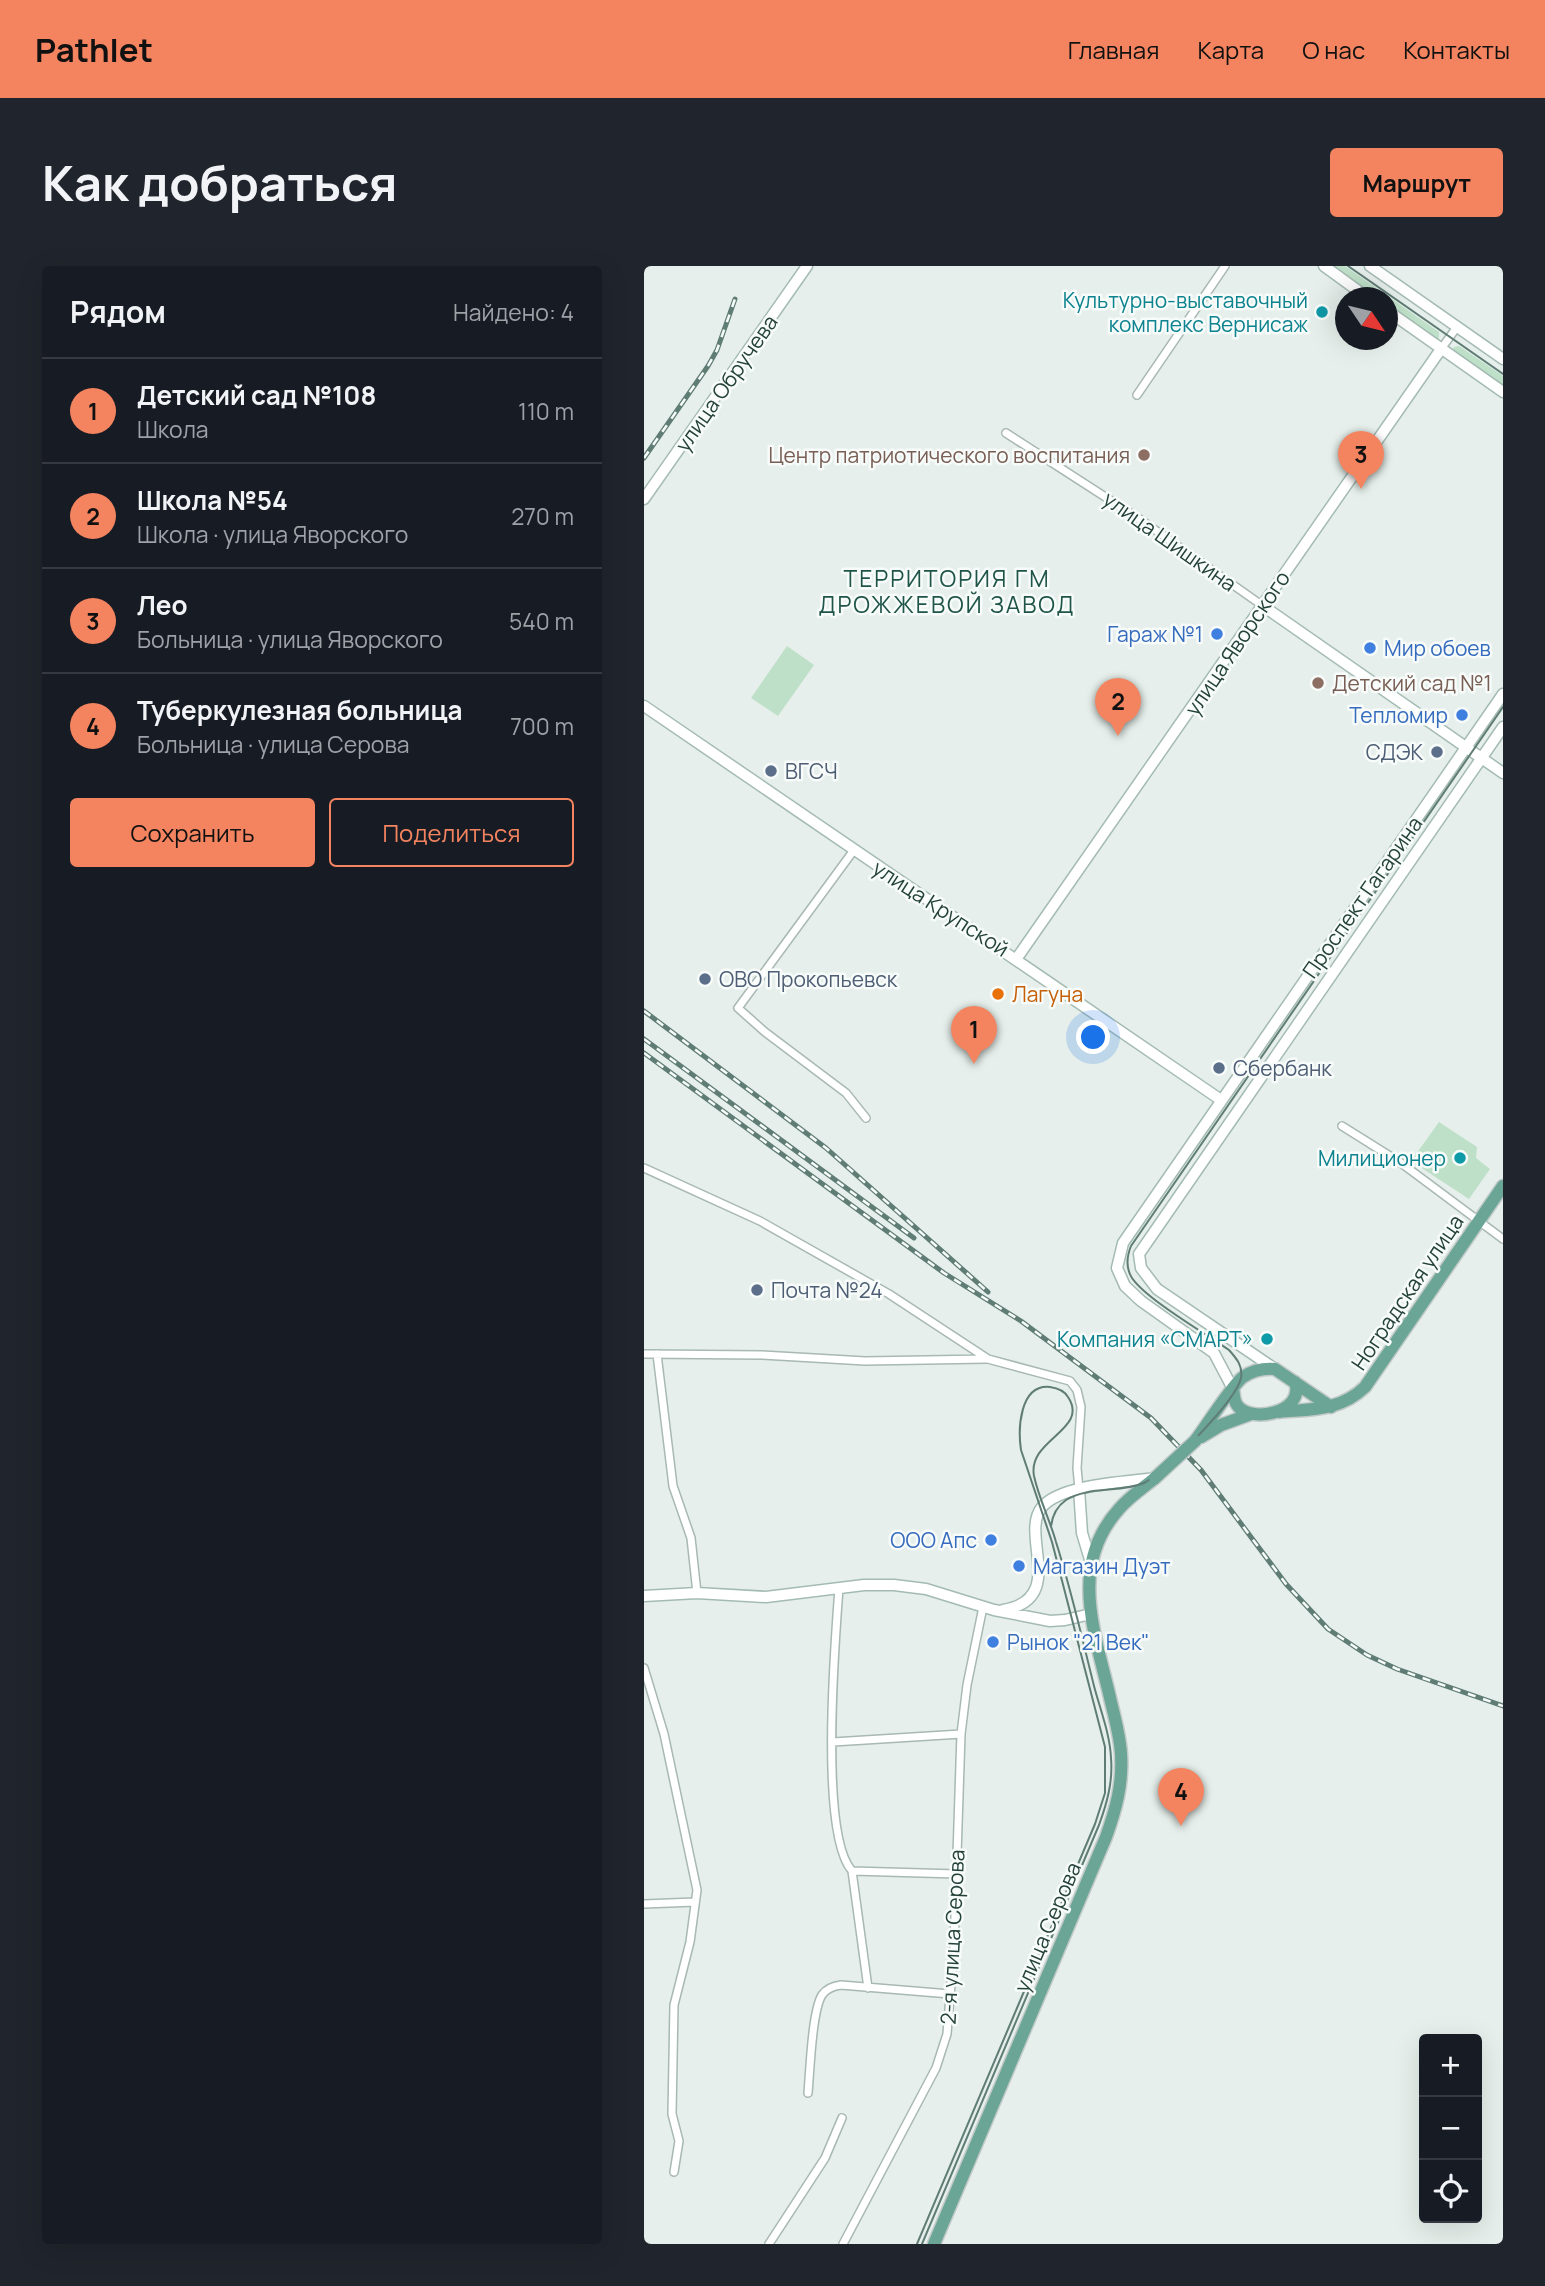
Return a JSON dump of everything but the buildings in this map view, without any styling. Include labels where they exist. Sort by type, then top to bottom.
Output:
[{"type":"main road","name":"улица Обручева","points":[[644,499],[807,266]]},
{"type":"main road","points":[[1324,266],[1353,287]]},
{"type":"main road","points":[[1370,266],[1503,359]]},
{"type":"main road","points":[[1398,319],[1503,392]]},
{"type":"main road","name":"улица Яворского","points":[[1017,958],[1441,349]]},
{"type":"main road","name":"улица Шишкина","points":[[1263,606],[1503,773]]},
{"type":"main road","name":"Проспект Гагарина","points":[[1221,1100],[1503,694]]},
{"type":"main road","name":"улица Крупской","points":[[644,706],[853,850],[1017,958],[1221,1100]]},
{"type":"main road","name":"Проспект Гагарина","points":[[1236,1111],[1503,727]]},
{"type":"main road","points":[[1221,1100],[1123,1242],[1117,1268],[1125,1286],[1141,1301],[1214,1353],[1233,1389],[1237,1405],[1251,1414]]},
{"type":"main road","points":[[1236,1111],[1142,1248],[1139,1261],[1146,1276],[1157,1289],[1331,1407]]},
{"type":"main road","name":"Ноградская улица","points":[[1331,1407],[1353,1399],[1365,1387],[1503,1186]]},
{"type":"main road","points":[[1195,1441],[1244,1376],[1259,1370],[1275,1369]]},
{"type":"main road","points":[[1279,1412],[1295,1400],[1295,1382]]},
{"type":"main road","points":[[1195,1441],[1221,1425],[1251,1414],[1331,1407]]},
{"type":"main road","name":"улица Серова","points":[[934,2244],[1116,1809],[1122,1779],[1121,1751],[1091,1614],[1088,1584],[1097,1540],[1125,1502],[1156,1478],[1195,1441]]},
{"type":"main road","points":[[997,1611],[1025,1603],[1036,1586],[1037,1520],[1042,1507],[1061,1494],[1079,1489],[1156,1478]]},
{"type":"main road","points":[[1079,1489],[1082,1533],[1091,1563]]},
{"type":"main road","points":[[644,1596],[697,1592],[766,1597],[839,1588],[894,1585],[926,1589],[997,1611],[1050,1621],[1091,1614]]},
{"type":"street","points":[[1137,395],[1225,266]]},
{"type":"street","name":"улица Яворского","points":[[1441,349],[1457,327]]},
{"type":"street","name":"улица Шишкина","points":[[1006,433],[1141,520],[1263,606]]},
{"type":"street","points":[[853,850],[738,1008],[765,1032],[846,1093],[866,1118]]},
{"type":"street","name":"улица Крупской","points":[[1221,1100],[1236,1111]]},
{"type":"street","points":[[1342,1126],[1401,1163],[1503,1239]]},
{"type":"street","points":[[644,1168],[772,1227],[888,1294],[988,1359]]},
{"type":"street","points":[[644,1354],[762,1355],[865,1361],[988,1359],[1063,1378],[1070,1381],[1077,1390],[1081,1407],[1077,1468],[1079,1489]]},
{"type":"street","points":[[657,1354],[673,1486],[691,1538],[697,1592]]},
{"type":"street","points":[[839,1588],[832,1671],[833,1742],[830,1757],[838,1828],[845,1863],[852,1871],[867,1988]]},
{"type":"street","name":"2-я улица Серова","points":[[844,2244],[936,2068],[947,2034],[957,1874],[961,1734],[982,1607]]},
{"type":"street","points":[[644,1668],[664,1734],[697,1890],[690,1941],[674,2005],[672,2114],[678,2141],[674,2172]]},
{"type":"street","points":[[833,1742],[961,1734]]},
{"type":"street","points":[[852,1871],[957,1874]]},
{"type":"street","points":[[644,1904],[695,1902]]},
{"type":"street","points":[[808,2092],[814,2032],[822,1995],[835,1986],[950,1994]]},
{"type":"street","points":[[769,2244],[825,2158],[842,2118]]},
{"type":"green space","points":[[1326,266],[1345,266],[1375,287],[1356,287]]},
{"type":"green space","points":[[1398,303],[1439,332],[1439,338],[1435,340],[1398,316]]},
{"type":"green space","points":[[1459,346],[1503,376],[1503,387],[1452,351]]},
{"type":"green space","points":[[787,646],[814,665],[778,716],[751,698]]},
{"type":"green space","points":[[1439,1122],[1477,1147],[1476,1158],[1490,1169],[1469,1199],[1411,1161]]},
{"type":"tram line","points":[[1348,266],[1503,374]]},
{"type":"tram line","points":[[1051,1527],[1057,1509],[1066,1500],[1084,1493],[1135,1486],[1154,1477],[1214,1419],[1236,1389],[1241,1370],[1229,1350],[1163,1306],[1132,1278],[1127,1262],[1131,1246],[1503,707]]},
{"type":"tram line","points":[[917,2244],[1095,1824],[1105,1793],[1105,1747],[1052,1542],[1021,1450],[1021,1420],[1026,1400],[1040,1388],[1050,1387],[1064,1393],[1073,1408],[1065,1427],[1039,1453],[1034,1463],[1034,1476],[1067,1578],[1107,1731],[1111,1758],[1110,1784],[1099,1825],[922,2244]]},
{"type":"railway","points":[[644,458],[708,366],[717,350],[735,299]]},
{"type":"railway","points":[[644,1011],[826,1148],[988,1292]]},
{"type":"railway","points":[[644,1039],[914,1238]]},
{"type":"railway","points":[[644,1053],[944,1273],[1021,1321],[1151,1418],[1201,1470],[1286,1584],[1328,1629],[1367,1655],[1397,1669],[1503,1706]]},
{"type":"place","name":"Культурно-выставочный комплекс Вернисаж","points":[[1322,312]]},
{"type":"place","name":"Центр патриотического воспитания","points":[[1144,455]]},
{"type":"place","name":"Лео","points":[[1361,489]]},
{"type":"place","name":"Гараж №1","points":[[1217,634]]},
{"type":"place","name":"Мир обоев","points":[[1370,648]]},
{"type":"place","name":"Детский сад №1","points":[[1318,683]]},
{"type":"place","name":"Тепломир","points":[[1462,715]]},
{"type":"place","name":"Школа №54","points":[[1118,736]]},
{"type":"place","name":"СДЭК","points":[[1437,752]]},
{"type":"place","name":"ВГСЧ","points":[[771,771]]},
{"type":"place","name":"ОВО Прокопьевск","points":[[705,979]]},
{"type":"place","name":"Лагуна","points":[[998,994]]},
{"type":"place","name":"Детский сад №108","points":[[974,1064]]},
{"type":"place","name":"Сбербанк","points":[[1219,1068]]},
{"type":"place","name":"Милиционер","points":[[1460,1158]]},
{"type":"place","name":"Почта №24","points":[[757,1290]]},
{"type":"place","name":"Компания «СМАРТ»","points":[[1267,1339]]},
{"type":"place","name":"ООО Апс","points":[[991,1540]]},
{"type":"place","name":"Магазин Дуэт","points":[[1019,1566]]},
{"type":"place","name":"Рынок \"21 Век\"","points":[[993,1642]]},
{"type":"place","name":"Туберкулезная больница","points":[[1181,1826]]},
{"type":"district","name":"ТЕРРИТОРИЯ ГМ ДРОЖЖЕВОЙ ЗАВОД","points":[[947,591]]}]
